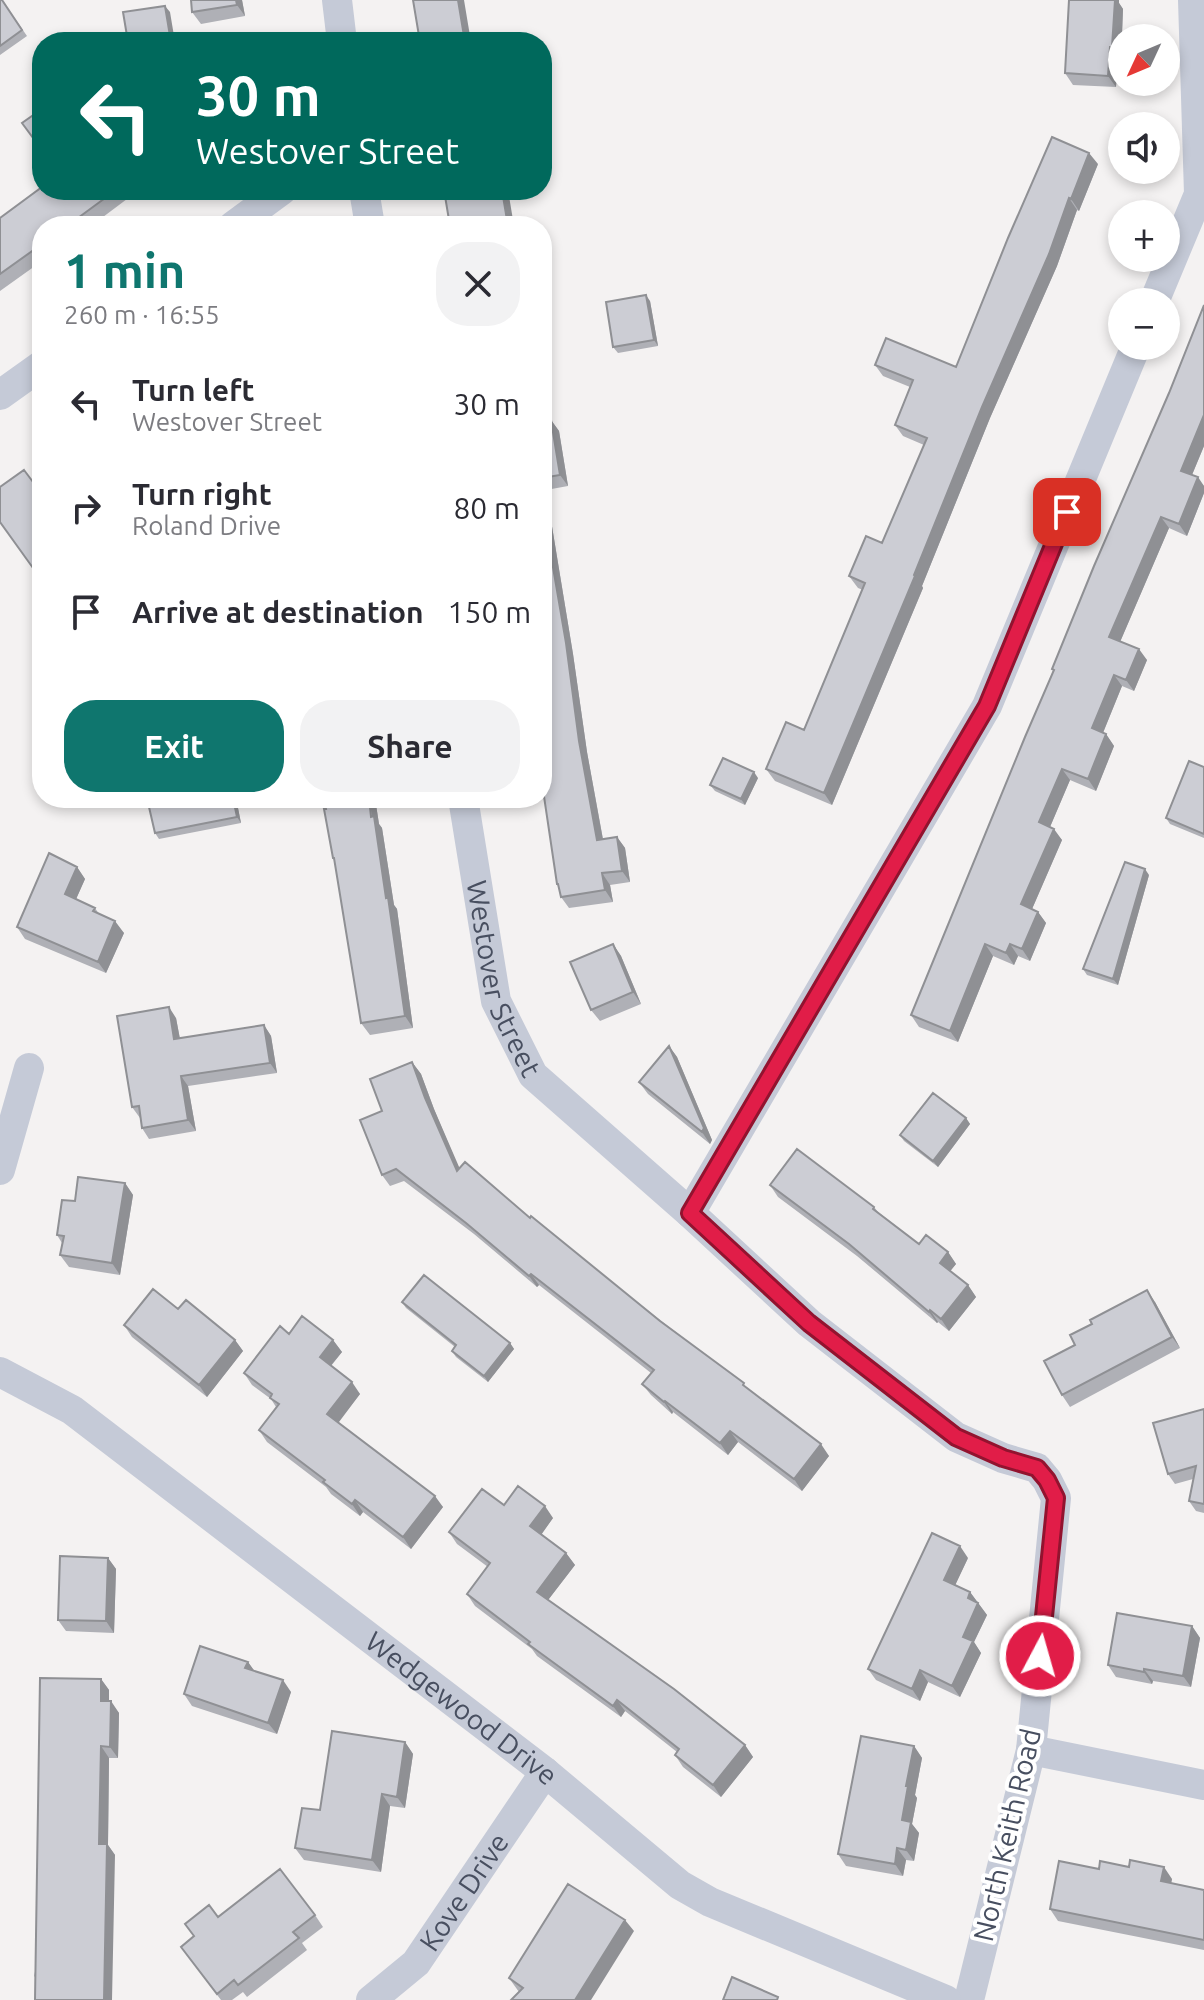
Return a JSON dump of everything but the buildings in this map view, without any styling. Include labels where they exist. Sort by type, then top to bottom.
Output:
[{"type":"street","points":[[337,0],[341,32]]},
{"type":"street","points":[[1160,288],[1199,194],[1193,0]]},
{"type":"street","points":[[247,216],[268,200]]},
{"type":"street","points":[[690,1213],[987,706],[1130,360]]},
{"type":"street","points":[[0,395],[32,372]]},
{"type":"street","name":"Westover Street","points":[[465,808],[496,1001],[533,1075],[809,1323],[956,1437],[1003,1458],[1037,1468],[1047,1480]]},
{"type":"street","points":[[0,1170],[29,1068]]},
{"type":"street","name":"Wedgewood Drive","points":[[0,1372],[72,1410],[545,1772],[680,1885],[710,1902],[946,2000]]},
{"type":"street","name":"North Keith Road","points":[[969,2000],[1031,1750],[1056,1498],[1047,1480]]},
{"type":"street","points":[[1031,1750],[1204,1785]]},
{"type":"street","name":"Kove Drive","points":[[371,2000],[416,1963],[545,1772]]},
{"type":"route","points":[[1040,1656],[1056,1498],[1047,1480],[1037,1468],[1003,1458],[956,1437],[809,1323],[690,1213],[987,706],[1067,512]]}]
